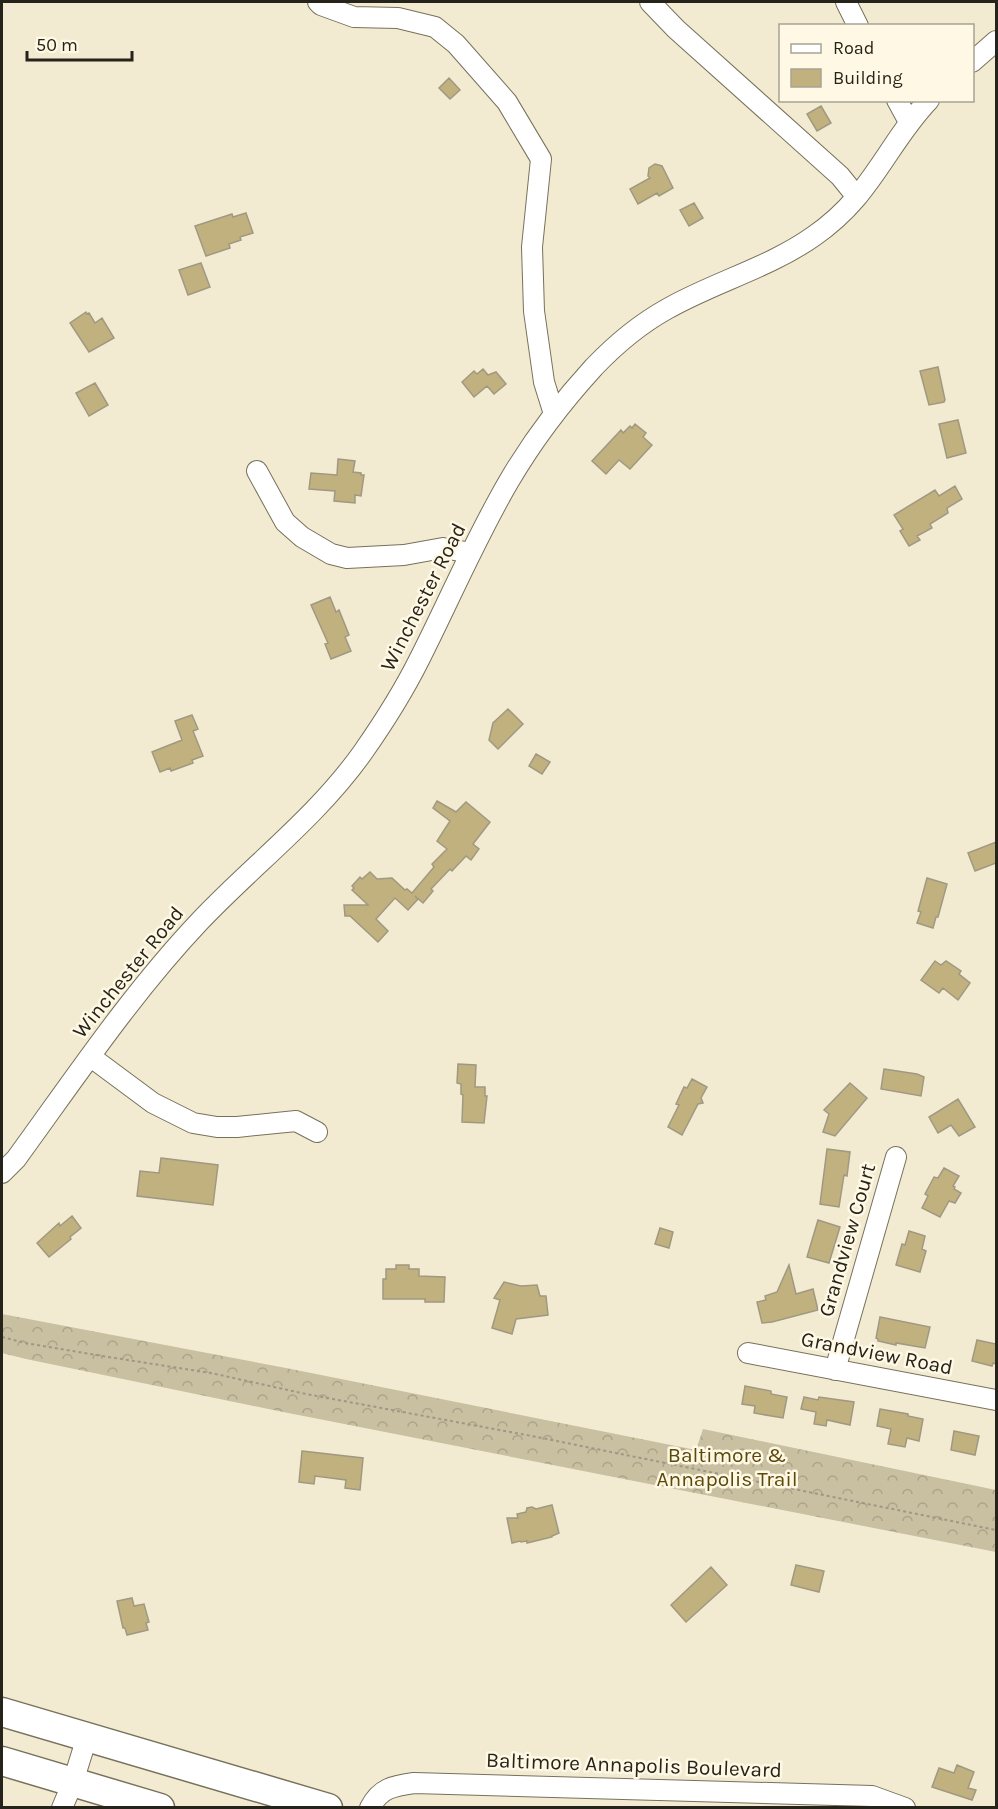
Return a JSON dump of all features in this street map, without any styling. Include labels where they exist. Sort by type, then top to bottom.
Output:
[{"type":"highway","points":[[2,1712],[327,1808]]},
{"type":"highway","points":[[2,1761],[67,1795],[160,1808]]},
{"type":"street","points":[[318,2],[354,17],[398,18],[435,27],[456,44],[507,102],[541,159],[532,247],[534,310],[544,382],[554,414]]},
{"type":"street","points":[[650,2],[676,29],[840,176],[857,197]]},
{"type":"street","points":[[846,2],[857,24]]},
{"type":"street","points":[[974,60],[996,41]]},
{"type":"street","points":[[898,102],[909,122]]},
{"type":"street","name":"Winchester Road","points":[[2,1173],[16,1159],[143,986],[178,945],[221,900],[297,829],[345,776],[407,683],[507,484],[554,414],[596,365],[646,321],[669,307],[794,249],[829,225],[857,197],[909,122],[927,102]]},
{"type":"street","points":[[257,471],[285,522],[302,537],[331,554],[347,558],[404,555],[443,548],[471,553]]},
{"type":"street","points":[[91,1057],[153,1103],[193,1123],[217,1127],[237,1127],[297,1121],[317,1132]]},
{"type":"street","name":"Grandview Court","points":[[835,1370],[896,1157]]},
{"type":"street","name":"Grandview Road","points":[[748,1353],[996,1400]]},
{"type":"street","points":[[67,1795],[87,1737]]},
{"type":"street","name":"Baltimore Annapolis Boulevard","points":[[370,1808],[376,1796],[394,1786],[414,1783],[872,1796],[905,1808]]},
{"type":"path","points":[[2,1337],[91,1354],[211,1372],[306,1394],[537,1437],[996,1530]]},
{"type":"green space","name":"Baltimore & Annapolis Trail","points":[[2,1314],[696,1450],[703,1429],[996,1490],[996,1552],[278,1411],[26,1359],[2,1353]]},
{"type":"building","points":[[449,78],[460,90],[450,99],[439,88]]},
{"type":"building","points":[[821,106],[831,123],[817,131],[807,114]]},
{"type":"building","points":[[655,164],[662,166],[673,188],[659,196],[657,193],[638,204],[630,189],[650,178],[649,168]]},
{"type":"building","points":[[694,203],[703,218],[689,226],[680,210]]},
{"type":"building","points":[[246,213],[253,233],[229,244],[230,248],[206,256],[195,226],[232,214],[233,217]]},
{"type":"building","points":[[201,263],[210,287],[188,295],[179,270]]},
{"type":"building","points":[[86,312],[95,323],[102,318],[114,338],[89,352],[70,323]]},
{"type":"building","points":[[938,367],[945,400],[929,405],[920,371]]},
{"type":"building","points":[[483,369],[488,375],[496,372],[506,384],[494,394],[487,386],[474,397],[462,382],[474,371],[477,374]]},
{"type":"building","points":[[95,383],[108,405],[89,416],[76,393]]},
{"type":"building","points":[[958,420],[966,453],[947,458],[939,424]]},
{"type":"building","points":[[635,424],[646,433],[643,437],[652,445],[630,469],[619,460],[606,474],[592,461],[621,430],[623,433]]},
{"type":"building","points":[[338,459],[355,461],[353,472],[364,475],[361,496],[355,495],[355,503],[334,501],[335,491],[309,489],[311,473],[337,475]]},
{"type":"building","points":[[955,486],[962,499],[947,508],[948,513],[930,524],[932,528],[917,536],[920,540],[909,546],[900,531],[903,529],[894,515],[935,490],[939,496]]},
{"type":"building","points":[[330,597],[336,612],[339,610],[349,635],[345,637],[351,651],[331,659],[325,644],[328,643],[311,605]]},
{"type":"building","points":[[508,709],[523,724],[498,749],[489,740],[493,723]]},
{"type":"building","points":[[192,715],[198,729],[193,731],[203,756],[192,760],[193,763],[171,771],[170,768],[160,772],[152,752],[182,740],[175,721]]},
{"type":"building","points":[[536,754],[550,762],[542,774],[529,766]]},
{"type":"building","points":[[437,801],[456,812],[466,802],[490,822],[473,844],[479,849],[471,860],[466,856],[452,871],[450,869],[431,889],[433,891],[423,903],[415,896],[418,899],[408,910],[395,898],[376,919],[388,931],[378,942],[350,916],[345,916],[344,905],[368,905],[352,890],[354,888],[352,886],[360,877],[362,879],[370,872],[377,879],[392,878],[412,893],[434,867],[432,864],[447,849],[437,841],[450,821],[433,808]]},
{"type":"building","points":[[996,842],[996,863],[975,871],[968,853]]},
{"type":"building","points":[[927,878],[947,884],[933,928],[917,923]]},
{"type":"building","points":[[935,961],[941,965],[946,961],[961,971],[959,974],[970,983],[958,1000],[943,988],[939,993],[921,980]]},
{"type":"building","points":[[458,1064],[476,1065],[475,1087],[485,1087],[485,1096],[487,1096],[484,1123],[462,1122],[463,1095],[461,1084],[457,1083]]},
{"type":"building","points":[[884,1069],[924,1077],[921,1096],[881,1089]]},
{"type":"building","points":[[692,1079],[707,1087],[701,1098],[703,1103],[698,1104],[682,1135],[668,1127],[679,1105],[676,1104],[684,1087],[687,1088]]},
{"type":"building","points":[[850,1083],[867,1098],[835,1136],[823,1132],[829,1114],[824,1110]]},
{"type":"building","points":[[958,1099],[975,1127],[959,1136],[951,1125],[938,1133],[929,1117]]},
{"type":"building","points":[[827,1149],[850,1152],[839,1207],[820,1204]]},
{"type":"building","points":[[161,1158],[218,1165],[213,1205],[137,1196],[140,1171],[159,1173]]},
{"type":"building","points":[[944,1168],[959,1176],[953,1186],[961,1193],[955,1203],[949,1201],[940,1217],[922,1208],[928,1196],[925,1194],[934,1177],[938,1178]]},
{"type":"building","points":[[72,1216],[81,1228],[49,1257],[37,1243],[59,1223],[60,1226]]},
{"type":"building","points":[[818,1220],[840,1227],[829,1263],[807,1257]]},
{"type":"building","points":[[660,1228],[673,1232],[669,1248],[655,1244]]},
{"type":"building","points":[[909,1231],[925,1236],[922,1249],[926,1251],[920,1272],[896,1265],[902,1244],[905,1245]]},
{"type":"building","points":[[396,1265],[409,1265],[409,1269],[419,1269],[419,1276],[445,1277],[444,1302],[425,1302],[425,1299],[383,1299],[383,1279],[386,1279],[386,1269],[396,1269]]},
{"type":"building","points":[[789,1265],[796,1294],[813,1289],[818,1310],[762,1323],[757,1302],[766,1300],[765,1296],[777,1292]]},
{"type":"building","points":[[504,1282],[521,1286],[537,1285],[540,1296],[546,1296],[548,1315],[516,1319],[512,1334],[492,1328],[500,1300],[494,1298]]},
{"type":"building","points":[[880,1317],[930,1327],[925,1348],[878,1341],[876,1338]]},
{"type":"building","points":[[977,1340],[996,1344],[996,1364],[993,1363],[992,1366],[972,1361]]},
{"type":"building","points":[[745,1386],[787,1397],[783,1418],[754,1413],[755,1406],[742,1404]]},
{"type":"building","points":[[804,1397],[854,1402],[850,1425],[827,1420],[826,1426],[814,1424],[816,1412],[801,1409]]},
{"type":"building","points":[[880,1409],[923,1419],[919,1441],[907,1438],[905,1447],[888,1444],[891,1429],[877,1426]]},
{"type":"building","points":[[954,1431],[979,1436],[975,1455],[951,1450]]},
{"type":"building","points":[[302,1451],[363,1458],[360,1490],[345,1488],[346,1480],[315,1476],[314,1484],[299,1482]]},
{"type":"building","points":[[552,1505],[559,1533],[527,1543],[527,1541],[520,1541],[512,1543],[507,1518],[518,1518],[517,1514],[526,1512],[527,1508],[536,1509]]},
{"type":"building","points":[[796,1565],[824,1571],[819,1592],[791,1585]]},
{"type":"building","points":[[711,1567],[727,1585],[686,1622],[671,1605]]},
{"type":"building","points":[[132,1598],[134,1606],[144,1604],[149,1622],[146,1623],[148,1630],[127,1635],[123,1628],[117,1601]]},
{"type":"building","points":[[957,1765],[974,1772],[968,1788],[976,1790],[972,1800],[932,1787],[939,1768],[954,1773]]}]
